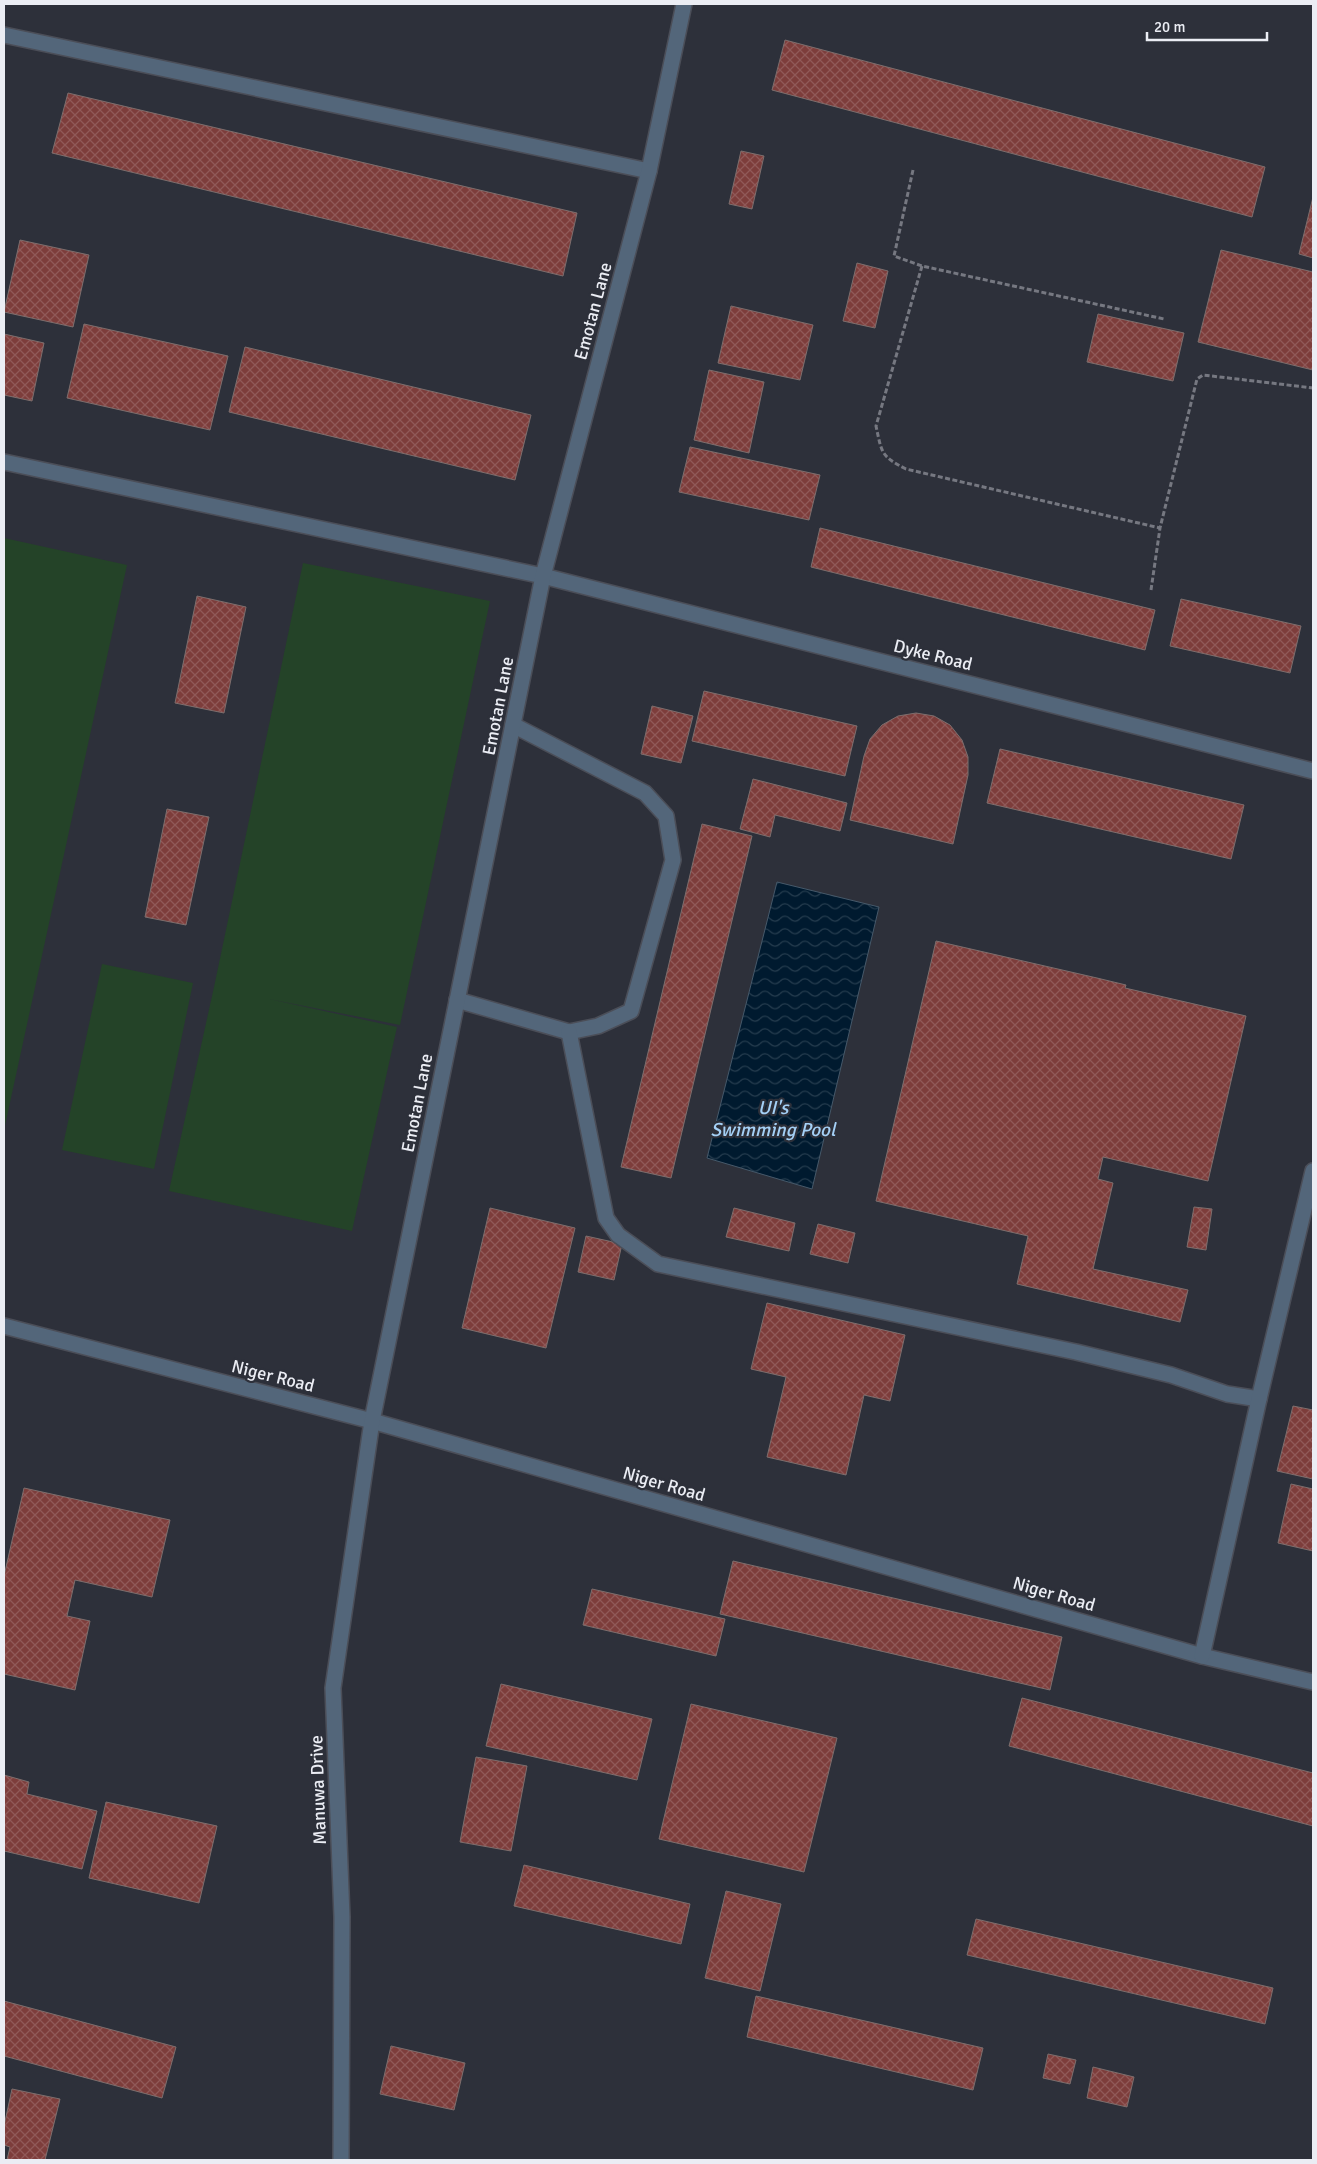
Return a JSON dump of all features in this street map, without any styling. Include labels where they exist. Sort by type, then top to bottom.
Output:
[{"type":"street","name":"Emotan Lane","points":[[372,1421],[543,576],[649,171],[684,4]]},
{"type":"street","points":[[4,35],[649,171]]},
{"type":"street","name":"Dyke Road","points":[[4,462],[543,576],[1313,770]]},
{"type":"street","points":[[457,1000],[569,1032],[598,1026],[631,1011],[673,860],[666,816],[646,793],[513,725]]},
{"type":"street","points":[[569,1032],[606,1218],[618,1235],[658,1264],[1076,1352],[1171,1375],[1227,1394],[1259,1400]]},
{"type":"street","points":[[1202,1656],[1259,1400],[1313,1171]]},
{"type":"street","name":"Niger Road","points":[[4,1326],[372,1421],[1202,1656],[1313,1682]]},
{"type":"street","name":"Manuwa Drive","points":[[341,2160],[342,1917],[333,1688],[372,1421]]},
{"type":"path","points":[[913,170],[894,256],[922,266],[1164,319]]},
{"type":"path","points":[[922,266],[876,426],[881,448],[887,459],[906,469],[1160,528]]},
{"type":"path","points":[[1152,590],[1160,528],[1197,379],[1203,375],[1313,388]]},
{"type":"green space","points":[[4,538],[127,565],[4,1130]]},
{"type":"green space","points":[[303,563],[490,601],[400,1025],[269,999],[397,1027],[352,1231],[169,1191]]},
{"type":"green space","points":[[102,964],[193,983],[154,1169],[62,1150]]},
{"type":"water","name":"UI's Swimming Pool","points":[[777,882],[879,907],[812,1189],[707,1158]]},
{"type":"building","points":[[785,40],[1265,167],[1252,217],[772,90]]},
{"type":"building","points":[[68,93],[577,213],[563,276],[52,153]]},
{"type":"building","points":[[741,151],[764,156],[752,209],[729,204]]},
{"type":"building","points":[[1313,197],[1313,258],[1299,254]]},
{"type":"building","points":[[20,240],[89,255],[73,327],[4,312]]},
{"type":"building","points":[[1221,250],[1313,272],[1313,370],[1198,342]]},
{"type":"building","points":[[857,263],[888,271],[875,328],[843,321]]},
{"type":"building","points":[[731,306],[813,325],[800,380],[718,363]]},
{"type":"building","points":[[1098,314],[1184,333],[1173,381],[1087,362]]},
{"type":"building","points":[[84,324],[228,356],[210,430],[67,398]]},
{"type":"building","points":[[4,334],[44,343],[32,401],[4,395]]},
{"type":"building","points":[[245,347],[531,415],[515,480],[229,412]]},
{"type":"building","points":[[709,370],[764,382],[749,453],[694,440]]},
{"type":"building","points":[[690,447],[820,475],[809,520],[679,492]]},
{"type":"building","points":[[820,528],[1155,610],[1145,650],[811,567]]},
{"type":"building","points":[[197,596],[246,607],[224,713],[175,703]]},
{"type":"building","points":[[1181,599],[1301,626],[1290,673],[1170,646]]},
{"type":"building","points":[[704,691],[857,726],[845,776],[692,741]]},
{"type":"building","points":[[652,706],[693,716],[681,763],[641,754]]},
{"type":"building","points":[[916,713],[934,716],[950,725],[962,740],[968,757],[968,775],[953,844],[850,820],[864,756],[870,739],[882,725],[898,716]]},
{"type":"building","points":[[1000,749],[1244,805],[1231,859],[987,803]]},
{"type":"building","points":[[753,779],[847,803],[840,831],[775,815],[770,837],[740,829]]},
{"type":"building","points":[[167,809],[209,817],[186,925],[145,917]]},
{"type":"building","points":[[702,824],[752,836],[671,1178],[621,1167]]},
{"type":"building","points":[[936,941],[1126,985],[1125,988],[1246,1016],[1208,1181],[1103,1157],[1098,1179],[1113,1183],[1093,1269],[1188,1290],[1180,1322],[1017,1284],[1028,1236],[876,1201]]},
{"type":"building","points":[[1194,1207],[1212,1209],[1206,1250],[1187,1247]]},
{"type":"building","points":[[490,1208],[575,1228],[546,1348],[462,1328]]},
{"type":"building","points":[[734,1208],[795,1223],[789,1251],[726,1237]]},
{"type":"building","points":[[818,1224],[855,1233],[848,1263],[810,1254]]},
{"type":"building","points":[[586,1236],[622,1244],[614,1280],[578,1272]]},
{"type":"building","points":[[767,1303],[905,1335],[890,1401],[864,1395],[846,1475],[767,1457],[786,1377],[751,1369]]},
{"type":"building","points":[[1293,1406],[1313,1410],[1313,1479],[1277,1471]]},
{"type":"building","points":[[1291,1484],[1313,1489],[1313,1551],[1278,1543]]},
{"type":"building","points":[[24,1488],[170,1520],[152,1597],[75,1580],[67,1616],[90,1621],[75,1690],[4,1674],[4,1576]]},
{"type":"building","points":[[733,1561],[1062,1637],[1050,1690],[720,1614]]},
{"type":"building","points":[[592,1589],[725,1619],[716,1656],[583,1625]]},
{"type":"building","points":[[501,1684],[652,1719],[637,1780],[486,1746]]},
{"type":"building","points":[[1022,1698],[1313,1773],[1313,1826],[1009,1746]]},
{"type":"building","points":[[691,1704],[837,1738],[804,1872],[659,1839]]},
{"type":"building","points":[[476,1757],[527,1766],[511,1851],[460,1842]]},
{"type":"building","points":[[4,1775],[29,1782],[27,1794],[97,1811],[82,1869],[4,1851]]},
{"type":"building","points":[[106,1802],[217,1826],[199,1903],[89,1878]]},
{"type":"building","points":[[524,1865],[690,1904],[681,1944],[514,1906]]},
{"type":"building","points":[[726,1891],[781,1904],[760,1991],[705,1978]]},
{"type":"building","points":[[976,1919],[1273,1988],[1265,2024],[967,1955]]},
{"type":"building","points":[[756,1996],[983,2048],[973,2090],[747,2037]]},
{"type":"building","points":[[4,2001],[176,2047],[162,2098],[4,2056]]},
{"type":"building","points":[[391,2046],[465,2063],[454,2110],[380,2094]]},
{"type":"building","points":[[1048,2054],[1076,2060],[1070,2084],[1043,2078]]},
{"type":"building","points":[[1093,2067],[1134,2077],[1127,2107],[1087,2098]]},
{"type":"building","points":[[12,2089],[60,2099],[45,2160],[7,2160],[10,2147],[4,2145],[4,2126]]}]
